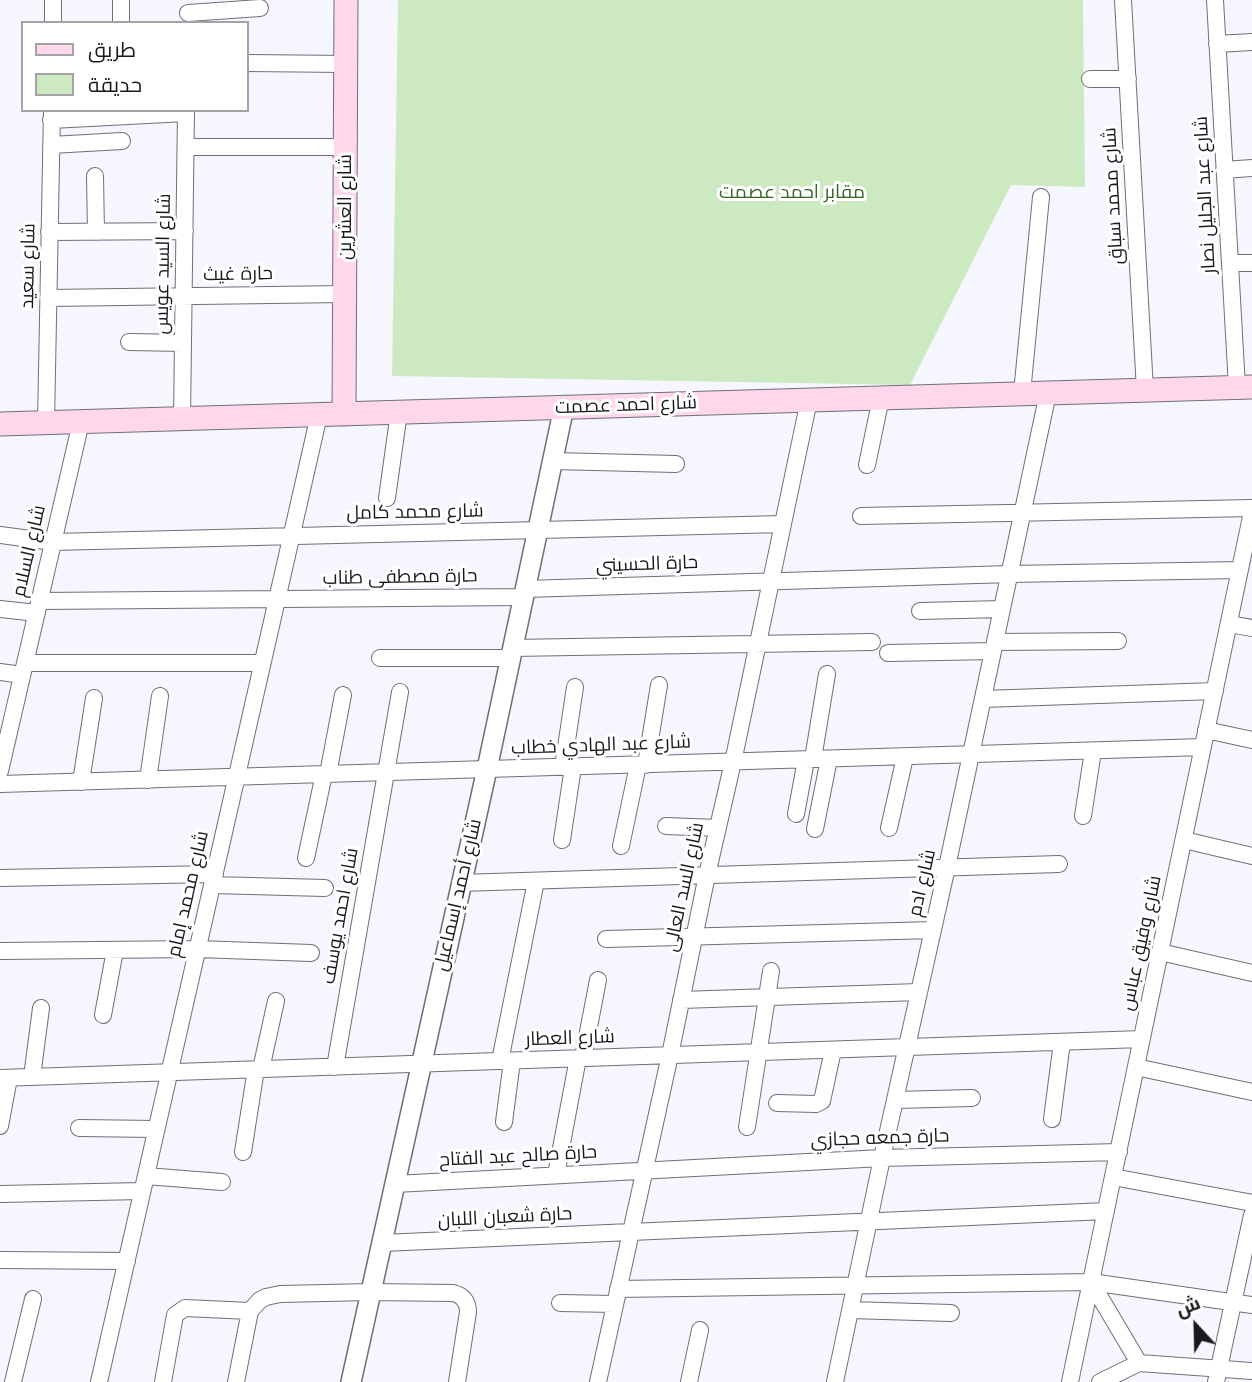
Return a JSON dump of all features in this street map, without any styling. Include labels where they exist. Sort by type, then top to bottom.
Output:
[{"type":"main road","name":"شارع العشرين","points":[[344,414],[346,0]]},
{"type":"main road","name":"شارع احمد عصمت","points":[[0,424],[1244,387]]},
{"type":"street","points":[[53,0],[53,21]]},
{"type":"street","points":[[121,0],[121,21]]},
{"type":"street","name":"شارع محمد سباق","points":[[1123,0],[1145,390]]},
{"type":"street","name":"شارع عبد الجليل نصار","points":[[1214,0],[1230,263],[1244,387]]},
{"type":"street","points":[[188,12],[260,8]]},
{"type":"street","points":[[1217,44],[1252,42]]},
{"type":"street","points":[[248,63],[346,64]]},
{"type":"street","points":[[1090,79],[1128,79]]},
{"type":"street","points":[[51,115],[186,112]]},
{"type":"street","name":"شارع السيد عويس","points":[[181,419],[186,112]]},
{"type":"street","name":"شارع سعيد","points":[[46,423],[51,115]]},
{"type":"street","points":[[51,145],[122,141]]},
{"type":"street","points":[[186,147],[345,147]]},
{"type":"street","points":[[1224,170],[1252,168]]},
{"type":"street","points":[[95,176],[96,232]]},
{"type":"street","points":[[1022,394],[1041,197]]},
{"type":"street","points":[[50,232],[185,231]]},
{"type":"street","points":[[1230,263],[1252,263]]},
{"type":"street","name":"حارة غيث","points":[[48,298],[345,294]]},
{"type":"street","points":[[129,342],[183,343]]},
{"type":"street","name":"شارع ادم","points":[[835,1382],[1048,393]]},
{"type":"street","points":[[867,465],[881,398]]},
{"type":"street","name":"شارع السد العالى","points":[[598,1382],[809,400]]},
{"type":"street","name":"شارع أحمد إسماعيل","points":[[351,1382],[564,407]]},
{"type":"street","points":[[387,498],[399,412]]},
{"type":"street","name":"شارع محمد إمام","points":[[99,1382],[318,415]]},
{"type":"street","name":"شارع السلام","points":[[0,771],[80,422]]},
{"type":"street","points":[[553,461],[676,464]]},
{"type":"street","points":[[861,516],[1252,510]]},
{"type":"street","name":"شارع وفيق عباس","points":[[1070,1382],[1252,510]]},
{"type":"street","name":"شارع محمد كامل","points":[[0,535],[53,542],[783,524]]},
{"type":"street","name":"حارة الحسيني","points":[[524,593],[770,581],[1240,570]]},
{"type":"street","name":"حارة مصطفى طناب","points":[[0,609],[524,593]]},
{"type":"street","points":[[920,611],[1002,609]]},
{"type":"street","points":[[1229,624],[1252,628]]},
{"type":"street","points":[[888,653],[1118,641]]},
{"type":"street","points":[[380,658],[872,642]]},
{"type":"street","points":[[0,672],[24,669],[262,663]]},
{"type":"street","points":[[815,829],[816,759],[827,674]]},
{"type":"street","points":[[621,846],[659,685]]},
{"type":"street","points":[[562,840],[575,687]]},
{"type":"street","points":[[983,699],[1215,691]]},
{"type":"street","name":"شارع احمد يوسف","points":[[335,1067],[400,692]]},
{"type":"street","points":[[306,858],[343,695]]},
{"type":"street","points":[[148,780],[160,696]]},
{"type":"street","points":[[81,782],[94,698]]},
{"type":"street","points":[[1206,730],[1252,740]]},
{"type":"street","name":"شارع عبد الهادي خطاب","points":[[0,784],[1203,747]]},
{"type":"street","points":[[1083,816],[1093,751]]},
{"type":"street","points":[[889,828],[905,757]]},
{"type":"street","points":[[796,814],[816,759]]},
{"type":"street","points":[[666,826],[718,828]]},
{"type":"street","points":[[1184,840],[1252,856]]},
{"type":"street","points":[[460,883],[1059,864]]},
{"type":"street","points":[[0,878],[213,879],[325,888]]},
{"type":"street","points":[[504,1122],[506,1061],[536,881]]},
{"type":"street","points":[[606,939],[933,930]]},
{"type":"street","points":[[0,951],[197,949],[311,953]]},
{"type":"street","points":[[103,1015],[115,950]]},
{"type":"street","points":[[1160,952],[1252,973]]},
{"type":"street","points":[[747,1127],[771,971]]},
{"type":"street","points":[[556,1175],[598,981]]},
{"type":"street","points":[[681,1000],[919,992]]},
{"type":"street","points":[[243,1152],[276,1001]]},
{"type":"street","points":[[32,1077],[41,1009]]},
{"type":"street","name":"شارع العطار","points":[[5,1078],[1142,1039]]},
{"type":"street","points":[[1052,1119],[1062,1042]]},
{"type":"street","points":[[777,1103],[816,1104],[822,1101],[834,1050]]},
{"type":"street","points":[[1136,1067],[1252,1092]]},
{"type":"street","points":[[0,1126],[5,1078]]},
{"type":"street","points":[[895,1100],[972,1098]]},
{"type":"street","points":[[79,1128],[156,1129]]},
{"type":"street","name":"حارة جمعه حجازي","points":[[644,1171],[882,1158],[1119,1152]]},
{"type":"street","name":"حارة صالح عبد الفتاح","points":[[395,1184],[644,1171]]},
{"type":"street","points":[[1113,1177],[1252,1203]]},
{"type":"street","points":[[0,1194],[144,1183],[222,1182]]},
{"type":"street","name":"حارة شعبان اللبان","points":[[382,1243],[1106,1211]]},
{"type":"street","points":[[1218,1375],[1252,1215]]},
{"type":"street","points":[[0,1259],[127,1261]]},
{"type":"street","points":[[1091,1282],[1139,1363]]},
{"type":"street","points":[[560,1303],[617,1296],[856,1286],[1091,1282],[1252,1305]]},
{"type":"street","points":[[236,1382],[250,1311],[260,1300],[273,1295],[371,1292],[453,1293],[466,1301],[468,1312],[457,1382]]},
{"type":"street","points":[[13,1382],[33,1299]]},
{"type":"street","points":[[163,1382],[175,1315],[178,1312],[185,1308],[250,1311]]},
{"type":"street","points":[[850,1310],[951,1313]]},
{"type":"street","points":[[689,1382],[700,1330]]},
{"type":"street","points":[[1100,1382],[1139,1363],[1218,1375],[1252,1371]]},
{"type":"green space","name":"مقابر احمد عصمت","points":[[398,0],[1083,0],[1085,187],[1011,185],[910,385],[392,376]]}]
